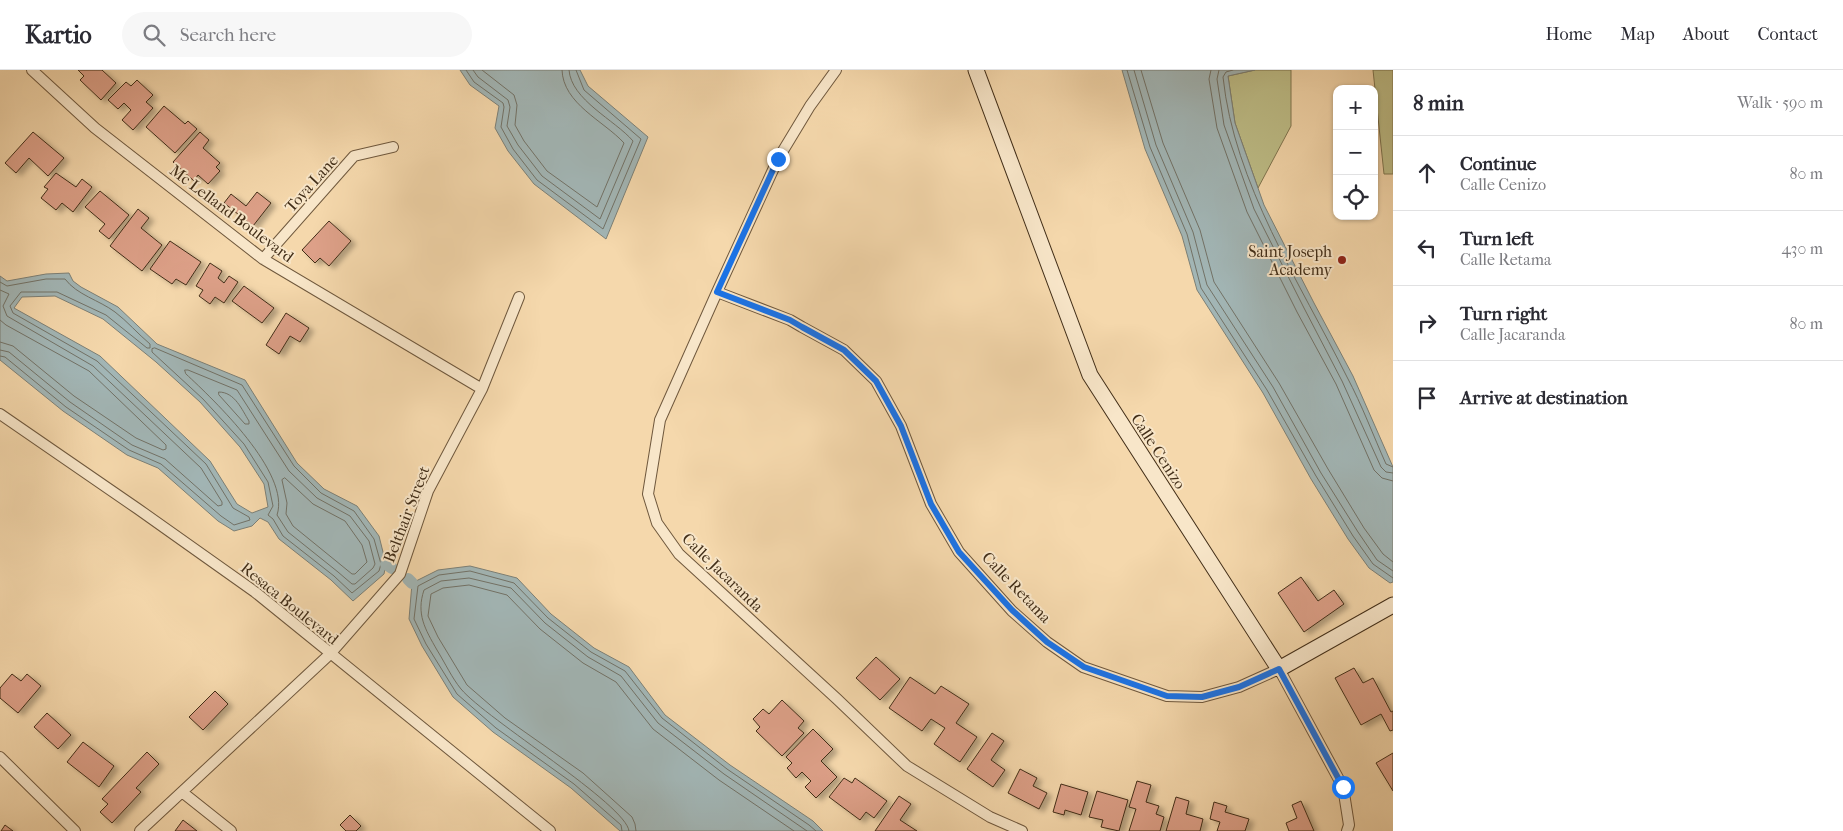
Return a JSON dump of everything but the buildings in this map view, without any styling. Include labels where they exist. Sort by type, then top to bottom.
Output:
[{"type":"street","name":"Mc Lelland Boulevard","points":[[32,70],[94,128],[263,259],[482,389]]},
{"type":"street","name":"Calle Jacaranda","points":[[836,70],[810,106],[778,159],[660,420],[648,494],[656,523],[679,554],[907,766],[990,818],[1022,831]]},
{"type":"street","name":"Calle Cenizo","points":[[976,70],[1090,375],[1279,669],[1343,787],[1348,825],[1347,831]]},
{"type":"street","name":"Toya Lane","points":[[263,259],[354,156],[393,146]]},
{"type":"street","name":"Calle Retama","points":[[717,292],[796,324],[844,350],[876,381],[901,426],[931,504],[959,552],[1012,610],[1047,642],[1084,667],[1167,696],[1202,697],[1239,687],[1279,669],[1393,604]]},
{"type":"street","name":"Belthair Street","points":[[140,831],[330,654],[400,574],[428,491],[482,389],[519,297]]},
{"type":"street","name":"Resaca Boulevard","points":[[0,414],[255,592],[550,831]]},
{"type":"street","points":[[0,757],[75,831]]},
{"type":"street","points":[[182,792],[231,831]]},
{"type":"green space","points":[[1255,70],[1291,70],[1291,126],[1258,188],[1235,123],[1228,76]]},
{"type":"green space","points":[[1373,70],[1393,70],[1393,174],[1384,174],[1378,117],[1378,85],[1375,85]]},
{"type":"water","points":[[460,70],[580,70],[588,86],[648,137],[606,239],[534,184],[508,151],[495,128],[499,106],[470,85]]},
{"type":"water","points":[[1122,70],[1255,70],[1228,76],[1235,123],[1264,205],[1353,376],[1393,467],[1393,582],[1390,583],[1369,568],[1348,539],[1311,479],[1263,393],[1197,290],[1182,236],[1145,149]]},
{"type":"water","points":[[69,273],[73,281],[81,287],[118,307],[157,344],[245,380],[297,463],[324,489],[357,506],[379,536],[386,564],[384,574],[353,601],[331,580],[279,539],[268,522],[260,518],[252,526],[234,531],[218,521],[158,468],[127,455],[63,411],[0,360],[0,276],[7,281],[46,274]],"holes":[[[55,296],[103,319],[156,362],[200,402],[240,447],[264,484],[268,507],[252,513],[237,504],[210,461],[100,356],[14,308],[22,297]]]},
{"type":"water","points":[[470,566],[517,578],[551,614],[594,648],[629,667],[665,715],[730,765],[813,821],[823,831],[620,831],[571,788],[493,732],[453,697],[422,646],[409,619],[412,583],[438,570]]},
{"type":"waterway","points":[[386,564],[392,568]]},
{"type":"waterway","points":[[408,579],[412,583]]},
{"type":"place","name":"Saint Joseph Academy","points":[[1342,260]]},
{"type":"route","points":[[778,159],[717,292],[790,320],[844,350],[876,381],[901,426],[931,504],[959,552],[1012,610],[1047,642],[1084,667],[1167,696],[1202,697],[1239,687],[1279,669],[1343,787]]}]
